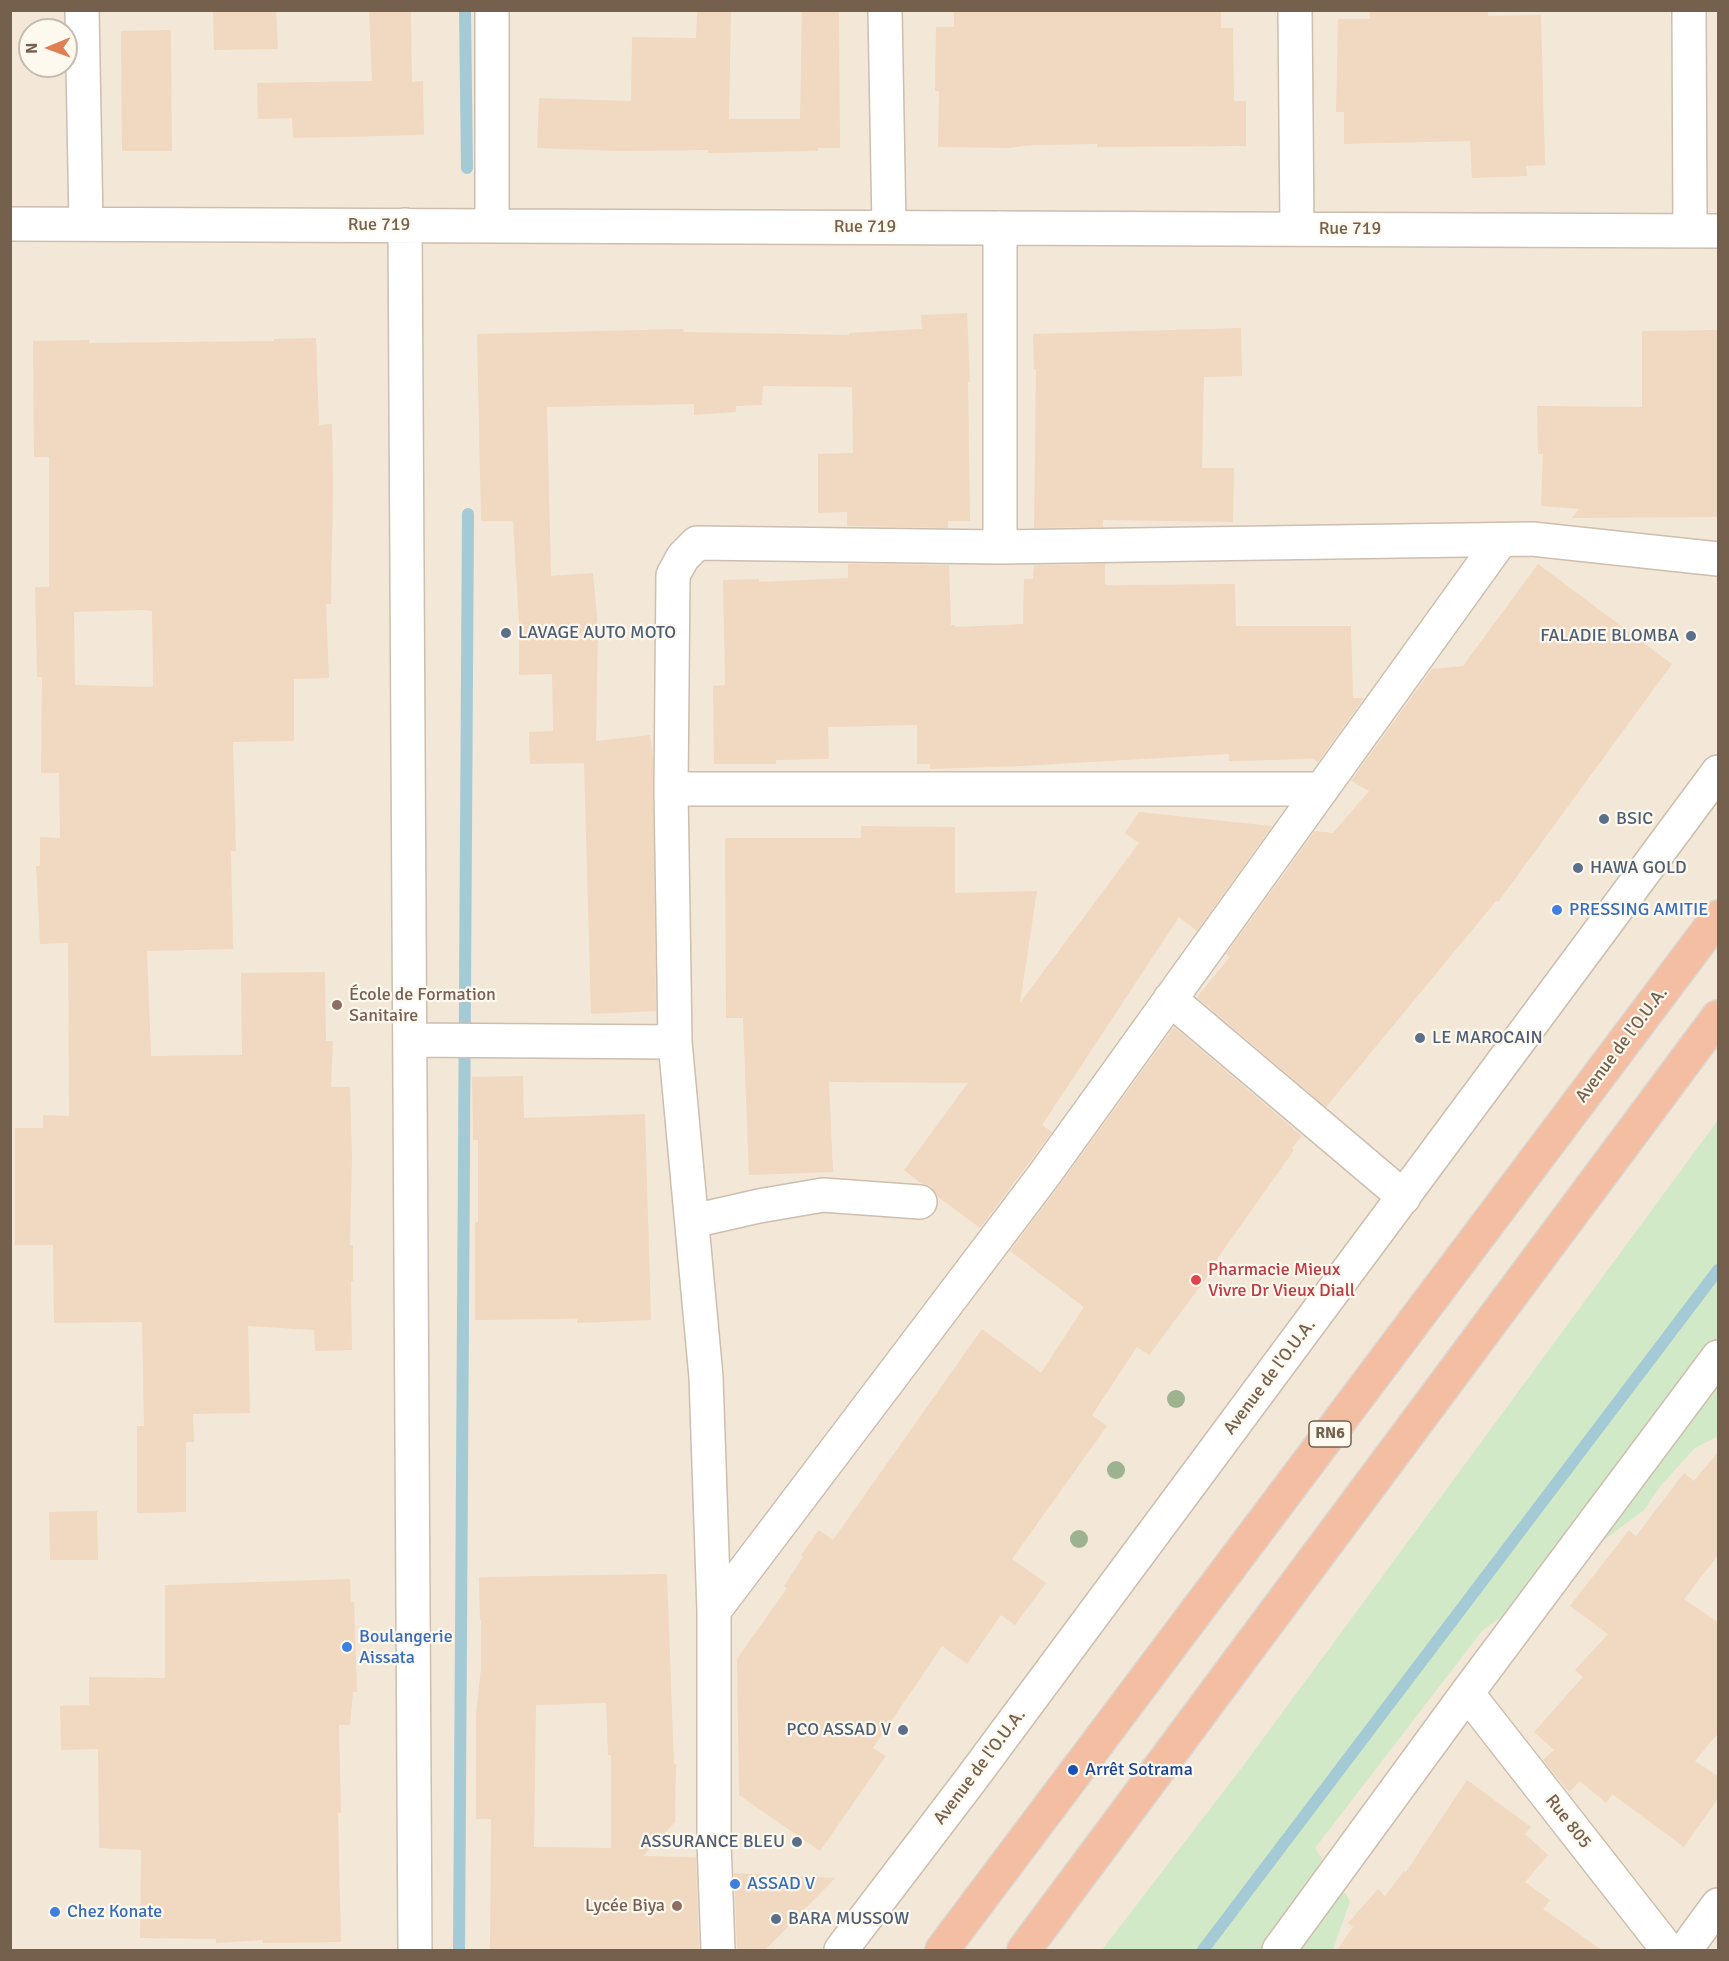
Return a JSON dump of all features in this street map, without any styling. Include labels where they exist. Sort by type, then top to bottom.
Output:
[{"type":"highway","name":"Avenue de l'O.U.A.","points":[[942,1950],[1719,917]]},
{"type":"highway","points":[[1024,1950],[1719,1017]]},
{"type":"street","points":[[82,10],[86,224]]},
{"type":"street","points":[[492,10],[492,226]]},
{"type":"street","points":[[885,10],[889,227]]},
{"type":"street","points":[[1295,10],[1297,229]]},
{"type":"street","points":[[1689,10],[1704,231]]},
{"type":"street","name":"Rue 719","points":[[10,224],[1704,231]]},
{"type":"street","points":[[405,225],[416,1950]]},
{"type":"street","points":[[1000,228],[1000,547]]},
{"type":"street","points":[[718,1950],[714,1842],[714,1611],[706,1377],[675,1042],[671,789],[673,575],[683,557],[697,543],[1000,547],[1532,539],[1719,559]]},
{"type":"street","points":[[714,1611],[1044,1175],[1502,540]]},
{"type":"street","name":"Avenue de l'O.U.A.","points":[[841,1950],[972,1778],[1719,772]]},
{"type":"street","points":[[671,789],[1322,789]]},
{"type":"street","points":[[1170,999],[1404,1197]]},
{"type":"street","points":[[410,1040],[675,1042]]},
{"type":"street","points":[[693,1221],[823,1195],[920,1202]]},
{"type":"street","points":[[1279,1950],[1467,1693],[1719,1357]]},
{"type":"street","name":"Rue 805","points":[[1467,1693],[1668,1950]]},
{"type":"street","points":[[1685,1950],[1719,1905]]},
{"type":"shaded area","points":[[11,11],[1718,11],[1718,1950],[11,1950]]},
{"type":"green space","points":[[1718,1120],[1718,1436],[1695,1448],[1662,1484],[1644,1510],[1482,1631],[1315,1848],[1350,1901],[1333,1950],[1102,1950],[1243,1766]]},
{"type":"building","points":[[213,10],[276,10],[278,49],[214,50]]},
{"type":"building","points":[[369,10],[411,10],[412,82],[423,81],[424,135],[293,138],[292,118],[258,119],[257,83],[372,81]]},
{"type":"building","points":[[697,10],[731,10],[729,119],[800,119],[802,10],[839,10],[840,148],[818,148],[818,151],[708,153],[708,150],[620,151],[537,148],[539,98],[631,101],[632,37],[696,38]]},
{"type":"building","points":[[954,10],[1221,10],[1221,28],[1233,28],[1234,101],[1246,101],[1246,146],[1097,147],[1097,144],[1034,145],[1008,148],[938,147],[939,91],[935,91],[936,27],[954,27]]},
{"type":"building","points":[[1370,10],[1488,10],[1488,16],[1541,15],[1545,165],[1526,166],[1527,176],[1472,178],[1470,141],[1344,144],[1344,112],[1336,112],[1338,19],[1370,19]]},
{"type":"building","points":[[171,30],[172,151],[122,151],[121,31]]},
{"type":"building","points":[[967,313],[970,382],[968,382],[970,521],[948,521],[948,528],[847,526],[847,512],[818,513],[818,454],[853,453],[852,387],[763,386],[762,405],[736,406],[736,412],[694,415],[694,404],[547,407],[551,576],[593,573],[598,630],[596,741],[650,735],[653,758],[656,1011],[591,1014],[584,763],[530,764],[529,732],[553,731],[552,674],[519,675],[519,623],[513,521],[481,521],[477,334],[683,329],[684,332],[849,335],[849,333],[922,329],[921,315]]},
{"type":"building","points":[[1241,328],[1242,376],[1204,377],[1202,468],[1234,468],[1233,522],[1103,520],[1103,527],[1034,528],[1036,369],[1034,369],[1033,334]]},
{"type":"building","points":[[1719,330],[1719,517],[1572,518],[1579,509],[1541,506],[1543,454],[1538,454],[1537,406],[1642,407],[1642,331]]},
{"type":"building","points":[[316,338],[319,425],[332,424],[331,604],[326,604],[329,678],[294,679],[294,741],[233,742],[236,851],[231,851],[233,949],[147,951],[151,1056],[242,1055],[241,973],[325,972],[326,1041],[333,1041],[331,1087],[350,1087],[352,1350],[315,1351],[314,1330],[248,1326],[250,1413],[193,1414],[194,1442],[186,1442],[186,1512],[137,1513],[137,1426],[144,1426],[142,1322],[54,1323],[53,1245],[15,1245],[15,1128],[43,1128],[43,1115],[69,1116],[68,943],[40,944],[36,866],[40,866],[40,837],[60,838],[59,773],[41,773],[42,677],[37,677],[35,587],[49,587],[49,457],[34,457],[33,341],[89,340],[89,343],[274,341],[274,339]],"holes":[[[152,611],[153,687],[75,685],[74,612]]]},
{"type":"building","points":[[848,564],[949,565],[951,625],[955,627],[1023,624],[1024,579],[1033,579],[1034,565],[1105,564],[1105,585],[1235,584],[1236,626],[1351,626],[1353,698],[1364,698],[1318,762],[1313,759],[1229,761],[1229,754],[930,769],[930,764],[917,764],[917,725],[828,727],[829,759],[776,760],[776,764],[714,764],[713,686],[725,685],[723,580],[759,579],[759,582],[848,578]]},
{"type":"building","points":[[1538,564],[1672,664],[1498,902],[1496,901],[1326,1107],[1197,997],[1230,957],[1226,954],[1315,831],[1333,833],[1369,791],[1351,781],[1432,669],[1463,666]]},
{"type":"building","points":[[1139,812],[1272,826],[1197,931],[1179,917],[1042,1125],[1052,1132],[980,1228],[937,1196],[931,1187],[921,1183],[904,1170],[968,1083],[829,1082],[833,1172],[749,1175],[743,1018],[726,1018],[725,838],[861,838],[861,826],[955,827],[955,893],[1037,891],[1020,1003],[1139,843],[1125,833]]},
{"type":"building","points":[[1174,1027],[1302,1136],[1217,1259],[1219,1261],[1149,1355],[1137,1347],[1092,1415],[1107,1426],[1012,1559],[1046,1583],[1015,1625],[1001,1615],[967,1664],[942,1646],[873,1748],[886,1756],[820,1851],[739,1795],[737,1659],[787,1588],[784,1586],[803,1557],[801,1555],[819,1530],[833,1540],[982,1329],[1041,1373],[1084,1307],[1010,1251]]},
{"type":"building","points":[[523,1076],[524,1118],[645,1114],[651,1320],[577,1323],[577,1319],[475,1320],[478,1140],[473,1140],[472,1077]]},
{"type":"building","points":[[1719,1451],[1719,1554],[1684,1599],[1719,1623],[1719,1732],[1695,1761],[1719,1777],[1719,1797],[1684,1847],[1612,1794],[1606,1803],[1580,1781],[1569,1792],[1543,1760],[1554,1750],[1534,1732],[1583,1677],[1575,1670],[1608,1634],[1570,1606],[1629,1530],[1636,1536],[1684,1473],[1694,1481]]},
{"type":"building","points":[[97,1511],[98,1560],[50,1560],[49,1512]]},
{"type":"building","points":[[667,1574],[674,1764],[676,1764],[675,1822],[643,1856],[696,1857],[699,1950],[490,1950],[491,1819],[476,1819],[476,1715],[481,1668],[479,1577]],"holes":[[[606,1703],[608,1755],[611,1755],[611,1848],[534,1847],[536,1705]]]},
{"type":"building","points":[[350,1579],[351,1602],[354,1602],[357,1692],[353,1692],[350,1725],[339,1725],[341,1813],[338,1813],[341,1942],[263,1943],[263,1940],[216,1943],[216,1939],[140,1938],[141,1850],[99,1848],[98,1749],[61,1750],[60,1706],[89,1705],[89,1677],[165,1678],[165,1585]]},
{"type":"building","points":[[1467,1780],[1531,1827],[1525,1834],[1548,1855],[1525,1882],[1550,1900],[1543,1909],[1602,1950],[1337,1950],[1353,1927],[1348,1923],[1378,1889],[1385,1896],[1404,1871],[1406,1872]]},
{"type":"building","points":[[734,1873],[835,1878],[765,1950],[737,1950]]},
{"type":"waterway","points":[[465,10],[467,168]]},
{"type":"waterway","points":[[459,1950],[468,514]]},
{"type":"waterway","points":[[1203,1950],[1718,1270]]},
{"type":"place","name":"LAVAGE AUTO MOTO","points":[[506,633]]},
{"type":"place","name":"FALADIE BLOMBA","points":[[1691,636]]},
{"type":"place","name":"BSIC","points":[[1604,819]]},
{"type":"place","name":"HAWA GOLD","points":[[1578,868]]},
{"type":"place","name":"PRESSING AMITIE","points":[[1557,910]]},
{"type":"place","name":"École de Formation Sanitaire","points":[[337,1005]]},
{"type":"place","name":"LE MAROCAIN","points":[[1420,1038]]},
{"type":"place","name":"Pharmacie Mieux Vivre Dr Vieux Diall","points":[[1196,1280]]},
{"type":"place","name":"Boulangerie Aissata","points":[[347,1647]]},
{"type":"place","name":"PCO ASSAD V","points":[[903,1730]]},
{"type":"place","name":"Arrêt Sotrama","points":[[1073,1770]]},
{"type":"place","name":"ASSURANCE BLEU","points":[[797,1842]]},
{"type":"place","name":"ASSAD V","points":[[735,1884]]},
{"type":"place","name":"Lycée Biya","points":[[677,1906]]},
{"type":"place","name":"Chez Konate","points":[[55,1912]]},
{"type":"place","name":"BARA MUSSOW","points":[[776,1919]]}]
